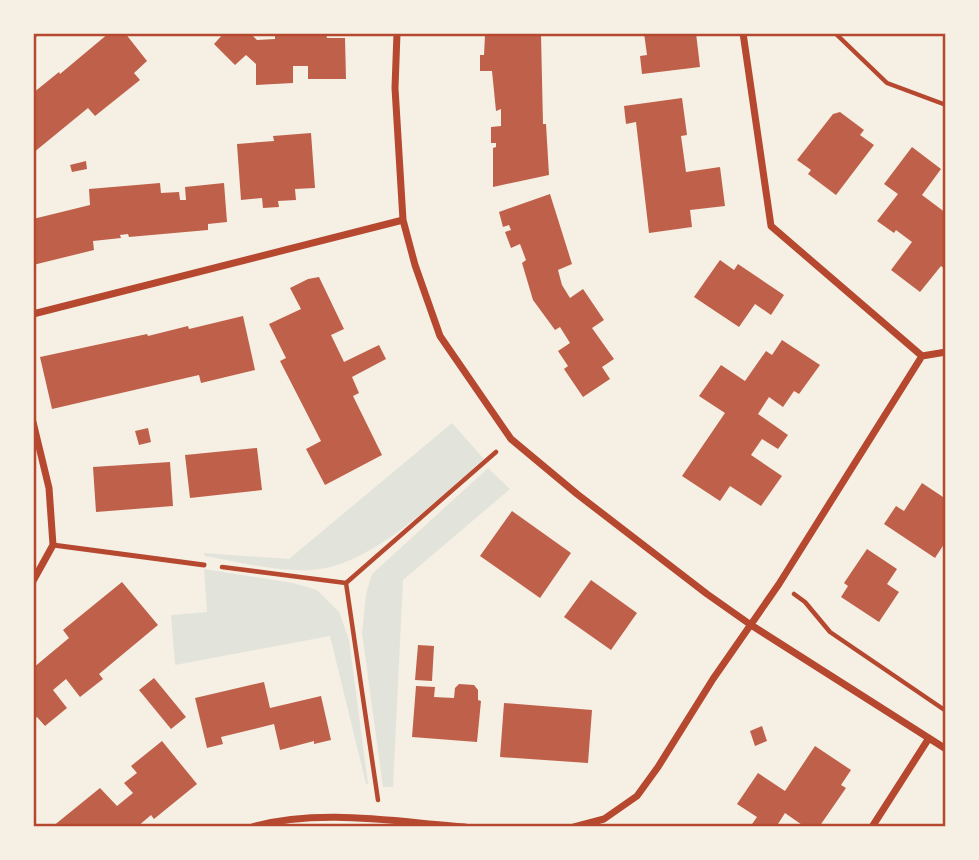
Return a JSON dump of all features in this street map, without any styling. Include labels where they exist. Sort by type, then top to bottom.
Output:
[{"type":"street","points":[[397,33],[395,88],[403,220],[415,265],[440,336],[511,439],[577,494],[751,625],[946,749]]},
{"type":"street","points":[[743,33],[771,226],[922,356]]},
{"type":"street","points":[[33,314],[403,220]]},
{"type":"street","points":[[574,827],[604,819],[637,796],[779,584],[922,356],[946,352]]},
{"type":"street","points":[[33,422],[49,488],[53,545],[33,581]]},
{"type":"street","points":[[872,827],[929,738]]},
{"type":"street","points":[[252,827],[281,820],[341,818],[466,827]]},
{"type":"lane","points":[[53,545],[204,565]]},
{"type":"path","points":[[835,33],[887,83],[946,105]]},
{"type":"path","points":[[204,565],[346,583],[511,439]]},
{"type":"path","points":[[346,583],[381,821]]},
{"type":"path","points":[[779,584],[805,602],[830,632],[946,711]]},
{"type":"shaded area","points":[[452,423],[484,459],[404,528],[357,557],[334,566],[311,570],[285,570],[205,556],[204,553],[289,559]]},
{"type":"shaded area","points":[[488,468],[510,489],[403,580],[393,787],[383,787],[362,633],[366,594],[372,574]]},
{"type":"shaded area","points":[[204,569],[293,583],[317,590],[339,612],[349,640],[368,784],[330,636],[175,665],[171,615],[207,612]]},
{"type":"building","points":[[109,33],[125,33],[147,61],[134,73],[140,80],[95,116],[88,108],[33,153],[33,93]]},
{"type":"building","points":[[224,33],[250,33],[257,40],[275,39],[275,33],[326,33],[327,38],[345,38],[346,79],[308,79],[308,66],[293,66],[293,83],[256,85],[256,64],[246,55],[235,65],[214,44]]},
{"type":"building","points":[[644,33],[696,33],[700,67],[642,74],[640,56],[647,55]]},
{"type":"building","points":[[485,35],[541,35],[543,124],[546,124],[549,175],[493,187],[493,148],[496,143],[491,143],[491,127],[501,126],[501,109],[496,111],[492,71],[480,71],[480,55],[484,55]]},
{"type":"building","points":[[682,98],[687,135],[681,136],[686,172],[720,167],[725,206],[690,210],[692,227],[649,233],[636,122],[626,124],[624,106]]},
{"type":"building","points":[[840,112],[864,130],[860,135],[874,145],[836,195],[808,174],[811,170],[797,160],[833,114]]},
{"type":"building","points":[[311,133],[315,188],[295,189],[296,200],[278,201],[279,207],[263,208],[262,198],[241,200],[237,144],[274,141],[273,136]]},
{"type":"building","points":[[912,147],[941,169],[922,195],[946,213],[946,270],[941,266],[920,292],[891,270],[912,242],[877,221],[898,194],[884,184]]},
{"type":"building","points":[[86,161],[87,169],[72,172],[70,165]]},
{"type":"building","points":[[160,183],[161,193],[179,192],[180,200],[186,200],[185,187],[224,183],[227,222],[208,224],[208,230],[129,237],[128,234],[120,235],[121,238],[93,241],[94,250],[33,265],[33,219],[90,205],[89,189]]},
{"type":"building","points":[[550,194],[572,264],[558,270],[562,285],[570,298],[583,289],[604,320],[592,328],[614,359],[602,367],[610,379],[583,397],[564,369],[568,366],[558,351],[570,343],[560,327],[555,330],[533,300],[522,263],[526,260],[520,244],[511,248],[505,232],[511,230],[509,225],[503,227],[499,212]]},
{"type":"building","points":[[720,260],[734,270],[738,264],[784,295],[771,315],[755,304],[739,327],[694,297]]},
{"type":"building","points":[[319,277],[344,329],[331,335],[344,362],[379,345],[386,359],[352,377],[359,393],[353,396],[382,455],[325,485],[306,449],[321,441],[280,361],[286,358],[269,324],[301,309],[290,288]]},
{"type":"building","points":[[243,316],[255,370],[201,383],[199,375],[52,409],[40,357]]},
{"type":"building","points":[[782,340],[820,365],[799,394],[794,391],[783,407],[769,397],[758,414],[788,435],[778,449],[762,439],[751,455],[782,476],[761,506],[730,486],[720,501],[682,476],[725,413],[699,396],[721,365],[745,381],[766,351],[772,355]]},
{"type":"building","points":[[148,428],[151,442],[139,445],[135,431]]},
{"type":"building","points":[[257,448],[262,490],[190,498],[185,455]]},
{"type":"building","points":[[170,462],[173,506],[96,512],[93,467]]},
{"type":"building","points":[[922,483],[946,499],[946,541],[935,558],[884,524],[896,506],[904,511]]},
{"type":"building","points":[[512,511],[571,553],[540,598],[480,556]]},
{"type":"building","points":[[867,549],[897,569],[887,584],[899,592],[879,622],[841,597],[848,586],[844,583]]},
{"type":"building","points":[[591,580],[637,613],[611,650],[564,617]]},
{"type":"building","points":[[122,582],[158,625],[99,674],[103,679],[80,697],[66,679],[53,690],[67,708],[45,726],[37,717],[33,720],[33,668],[69,638],[63,630]]},
{"type":"building","points":[[418,645],[434,646],[432,681],[415,680]]},
{"type":"building","points":[[154,678],[186,717],[171,729],[139,690]]},
{"type":"building","points":[[264,682],[270,708],[321,696],[331,740],[314,744],[314,741],[280,750],[274,724],[221,737],[223,744],[207,748],[195,698]]},
{"type":"building","points":[[459,684],[474,685],[478,690],[478,700],[481,701],[477,742],[412,737],[416,686],[435,687],[434,697],[454,698],[455,688]]},
{"type":"building","points":[[504,703],[592,710],[588,763],[500,757]]},
{"type":"building","points":[[762,726],[767,741],[755,746],[750,731]]},
{"type":"building","points":[[162,741],[197,784],[154,819],[151,815],[137,827],[52,827],[100,788],[117,806],[133,793],[124,783],[137,773],[131,766]]},
{"type":"building","points":[[815,746],[851,770],[841,785],[846,788],[819,827],[805,827],[785,813],[776,827],[750,827],[757,817],[737,804],[758,773],[785,791]]}]
